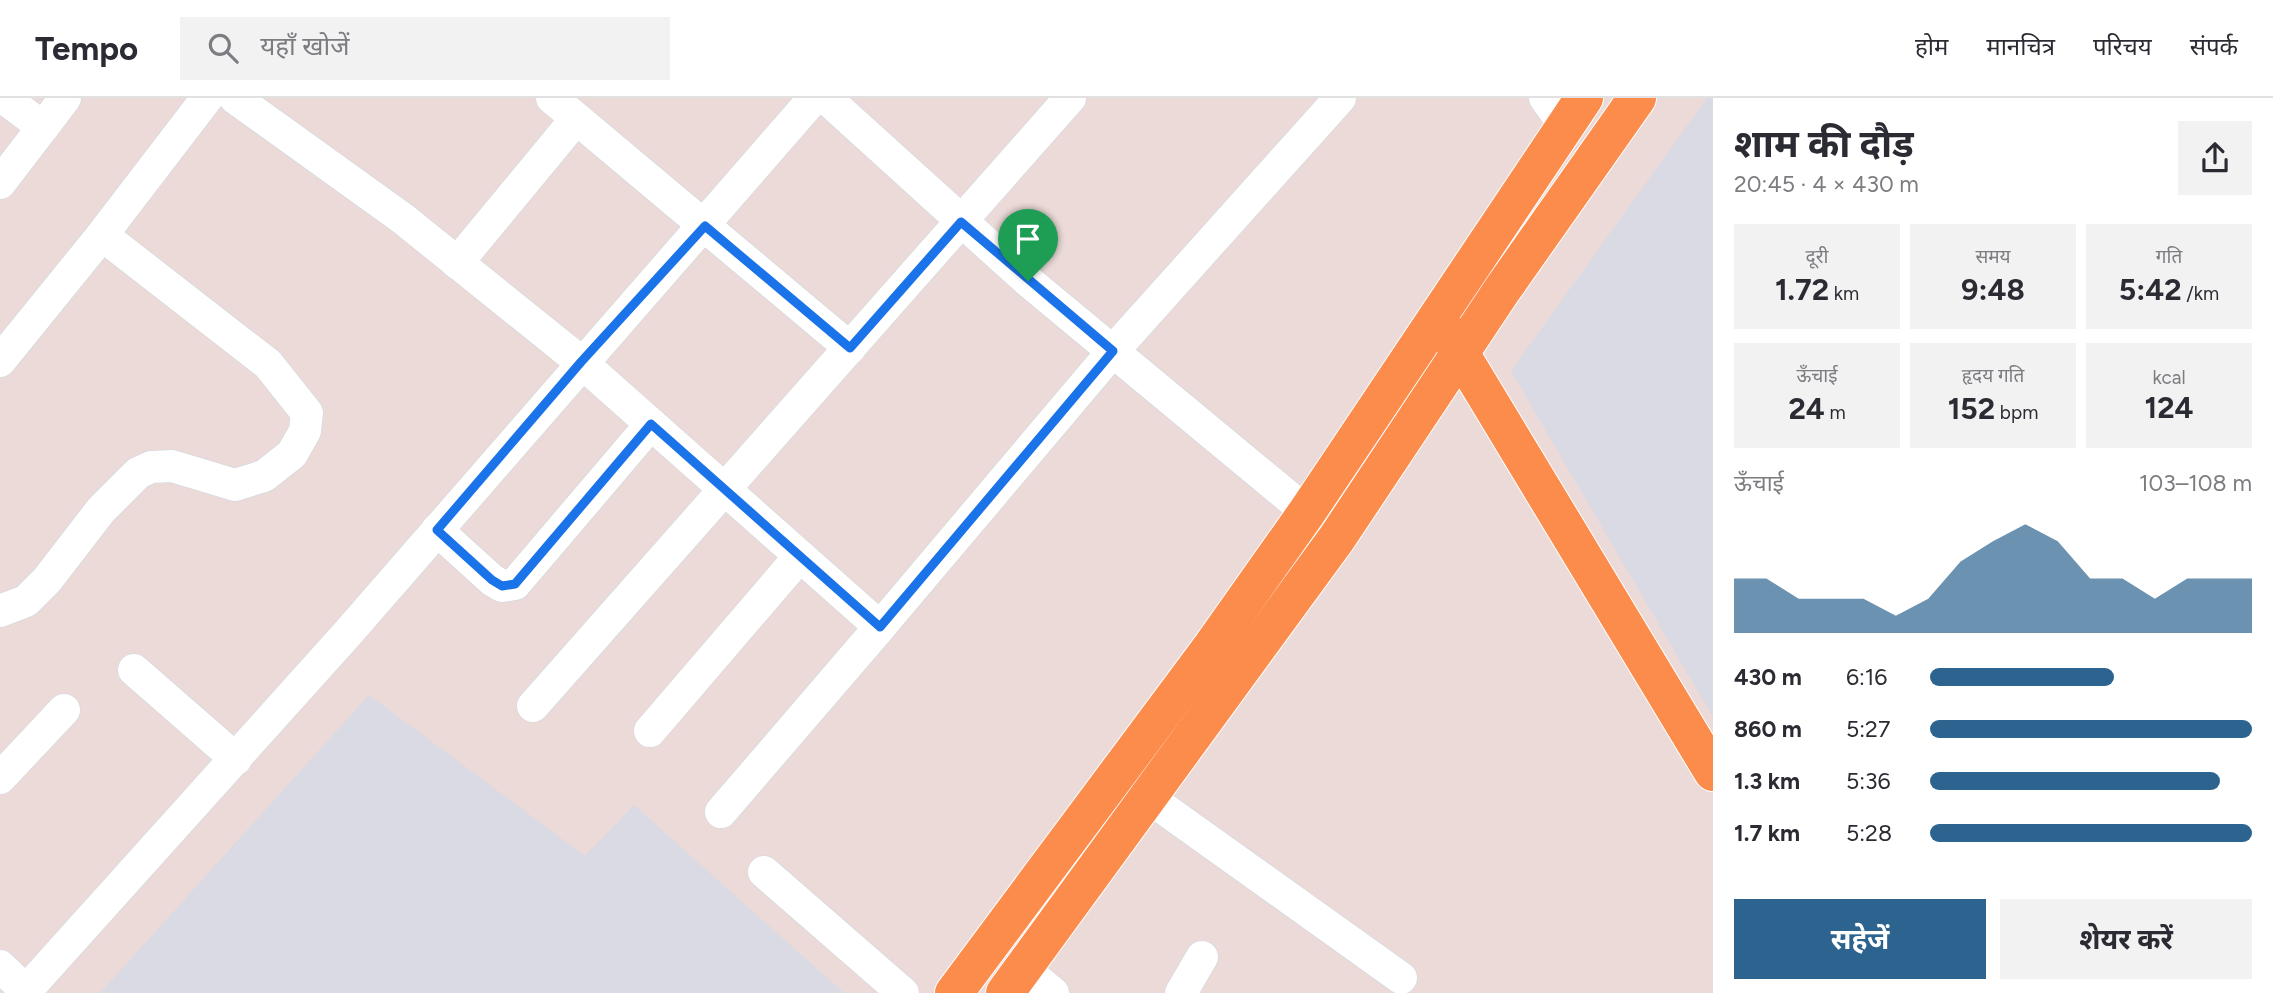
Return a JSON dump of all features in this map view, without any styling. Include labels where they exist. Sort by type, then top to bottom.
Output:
[{"type":"main road","points":[[1014,980],[1150,798],[1337,538],[1637,98]]},
{"type":"main road","points":[[954,993],[1205,656],[1307,512],[1438,316],[1565,107]]},
{"type":"main road","points":[[1438,316],[1713,772]]},
{"type":"street","points":[[4,98],[43,127]]},
{"type":"street","points":[[0,183],[65,98]]},
{"type":"street","points":[[0,361],[207,98]]},
{"type":"street","points":[[234,98],[402,218],[581,362],[880,627]]},
{"type":"street","points":[[552,98],[850,348]]},
{"type":"street","points":[[0,966],[25,992],[236,759],[581,362],[705,226],[814,98]]},
{"type":"street","points":[[826,98],[961,222],[1337,538]]},
{"type":"street","points":[[533,706],[1070,98]]},
{"type":"street","points":[[721,812],[1113,351],[1340,98]]},
{"type":"street","points":[[457,263],[576,119]]},
{"type":"street","points":[[0,611],[26,601],[47,580],[101,510],[138,473],[151,467],[172,466],[236,485],[264,476],[292,454],[305,431],[307,412],[268,363],[102,234]]},
{"type":"street","points":[[437,530],[492,580],[502,586],[515,584],[651,424]]},
{"type":"street","points":[[649,731],[800,556]]},
{"type":"street","points":[[134,670],[236,759]]},
{"type":"street","points":[[0,778],[64,710]]},
{"type":"street","points":[[1150,798],[1401,978]]},
{"type":"street","points":[[764,872],[903,993]]},
{"type":"street","points":[[1181,993],[1202,957]]},
{"type":"street","points":[[1014,980],[1053,993]]},
{"type":"shaded area","points":[[1707,98],[1713,98],[1713,717],[1511,371]]},
{"type":"shaded area","points":[[369,695],[585,856],[634,805],[844,993],[100,993]]},
{"type":"route","points":[[961,222],[1028,281],[1113,351],[880,627],[651,424],[515,584],[502,586],[492,580],[437,530],[581,362],[705,226],[850,348],[961,222]]}]
